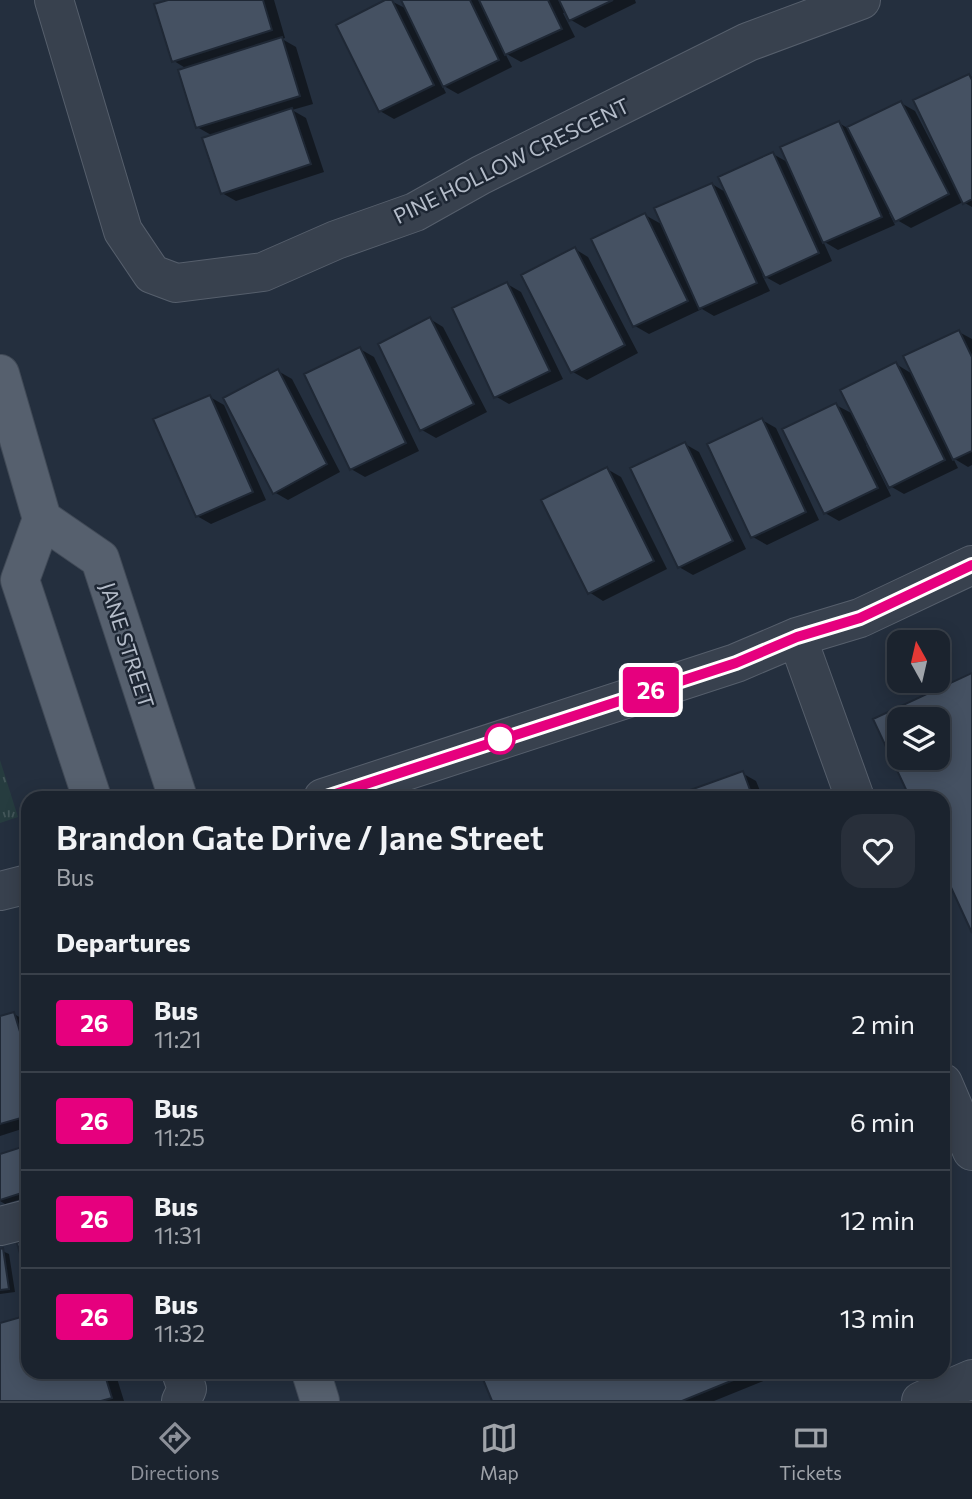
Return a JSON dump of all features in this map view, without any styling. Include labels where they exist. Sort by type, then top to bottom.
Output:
[{"type":"main road","points":[[0,374],[42,519],[20,580],[90,791]]},
{"type":"main road","name":"JANE STREET","points":[[42,519],[100,559],[176,791]]},
{"type":"main road","points":[[313,1379],[320,1401]]},
{"type":"street","name":"PINE HOLLOW CRESCENT","points":[[54,0],[122,230],[152,274],[176,283],[263,272],[336,240],[415,212],[481,175],[748,42],[861,0]]},
{"type":"street","points":[[344,791],[736,663],[797,637],[860,618],[972,565]]},
{"type":"street","points":[[797,637],[852,791]]},
{"type":"street","points":[[0,891],[21,886]]},
{"type":"street","points":[[950,1099],[972,1151]]},
{"type":"street","points":[[0,1226],[21,1221]]},
{"type":"street","points":[[181,1401],[187,1389],[183,1379]]},
{"type":"street","points":[[921,1401],[972,1379]]},
{"type":"green space","points":[[0,760],[18,817],[0,823]]},
{"type":"building","points":[[168,0],[263,0],[272,30],[172,62],[154,4]]},
{"type":"building","points":[[385,0],[392,0],[434,85],[379,112],[336,25]]},
{"type":"building","points":[[401,0],[470,0],[499,60],[443,87]]},
{"type":"building","points":[[479,0],[548,0],[562,29],[505,55]]},
{"type":"building","points":[[559,0],[613,0],[569,21]]},
{"type":"building","points":[[282,37],[300,96],[196,128],[178,70]]},
{"type":"building","points":[[969,74],[972,80],[972,199],[963,204],[913,100]]},
{"type":"building","points":[[901,101],[949,194],[895,222],[847,127]]},
{"type":"building","points":[[292,108],[311,164],[221,194],[202,138]]},
{"type":"building","points":[[839,121],[882,217],[823,243],[780,147]]},
{"type":"building","points":[[773,152],[819,253],[765,278],[718,177]]},
{"type":"building","points":[[712,183],[757,283],[699,309],[654,208]]},
{"type":"building","points":[[645,213],[688,301],[633,327],[591,239]]},
{"type":"building","points":[[575,247],[625,345],[571,373],[521,275]]},
{"type":"building","points":[[507,282],[550,371],[494,398],[452,308]]},
{"type":"building","points":[[430,317],[474,404],[420,431],[378,344]]},
{"type":"building","points":[[959,330],[972,357],[972,451],[953,460],[903,356]]},
{"type":"building","points":[[360,347],[406,443],[350,470],[304,374]]},
{"type":"building","points":[[896,362],[945,460],[889,488],[840,390]]},
{"type":"building","points":[[278,369],[327,464],[273,494],[223,398]]},
{"type":"building","points":[[210,395],[253,492],[196,517],[153,419]]},
{"type":"building","points":[[836,403],[878,488],[824,514],[782,429]]},
{"type":"building","points":[[762,418],[806,512],[751,538],[707,444]]},
{"type":"building","points":[[685,442],[733,541],[678,568],[630,468]]},
{"type":"building","points":[[607,467],[654,561],[588,594],[541,500]]},
{"type":"building","points":[[972,673],[972,933],[950,885],[950,791],[907,791],[897,770],[950,770],[950,707],[899,707],[929,693],[950,693],[950,683]]},
{"type":"building","points":[[887,712],[887,749],[873,719]]},
{"type":"building","points":[[743,771],[750,791],[687,791]]},
{"type":"building","points":[[14,1012],[21,1035],[21,1118],[0,1124],[0,1016]]},
{"type":"building","points":[[21,1147],[21,1193],[0,1200],[0,1154]]},
{"type":"building","points":[[21,1242],[21,1257],[17,1243]]},
{"type":"building","points":[[3,1248],[9,1289],[0,1290],[0,1249]]},
{"type":"building","points":[[21,1317],[21,1379],[106,1379],[112,1398],[101,1401],[0,1401],[0,1323]]},
{"type":"building","points":[[483,1379],[736,1379],[682,1401],[492,1401]]},
{"type":"bus line","name":"26","points":[[344,791],[736,663],[797,637],[860,618],[972,565]]}]
